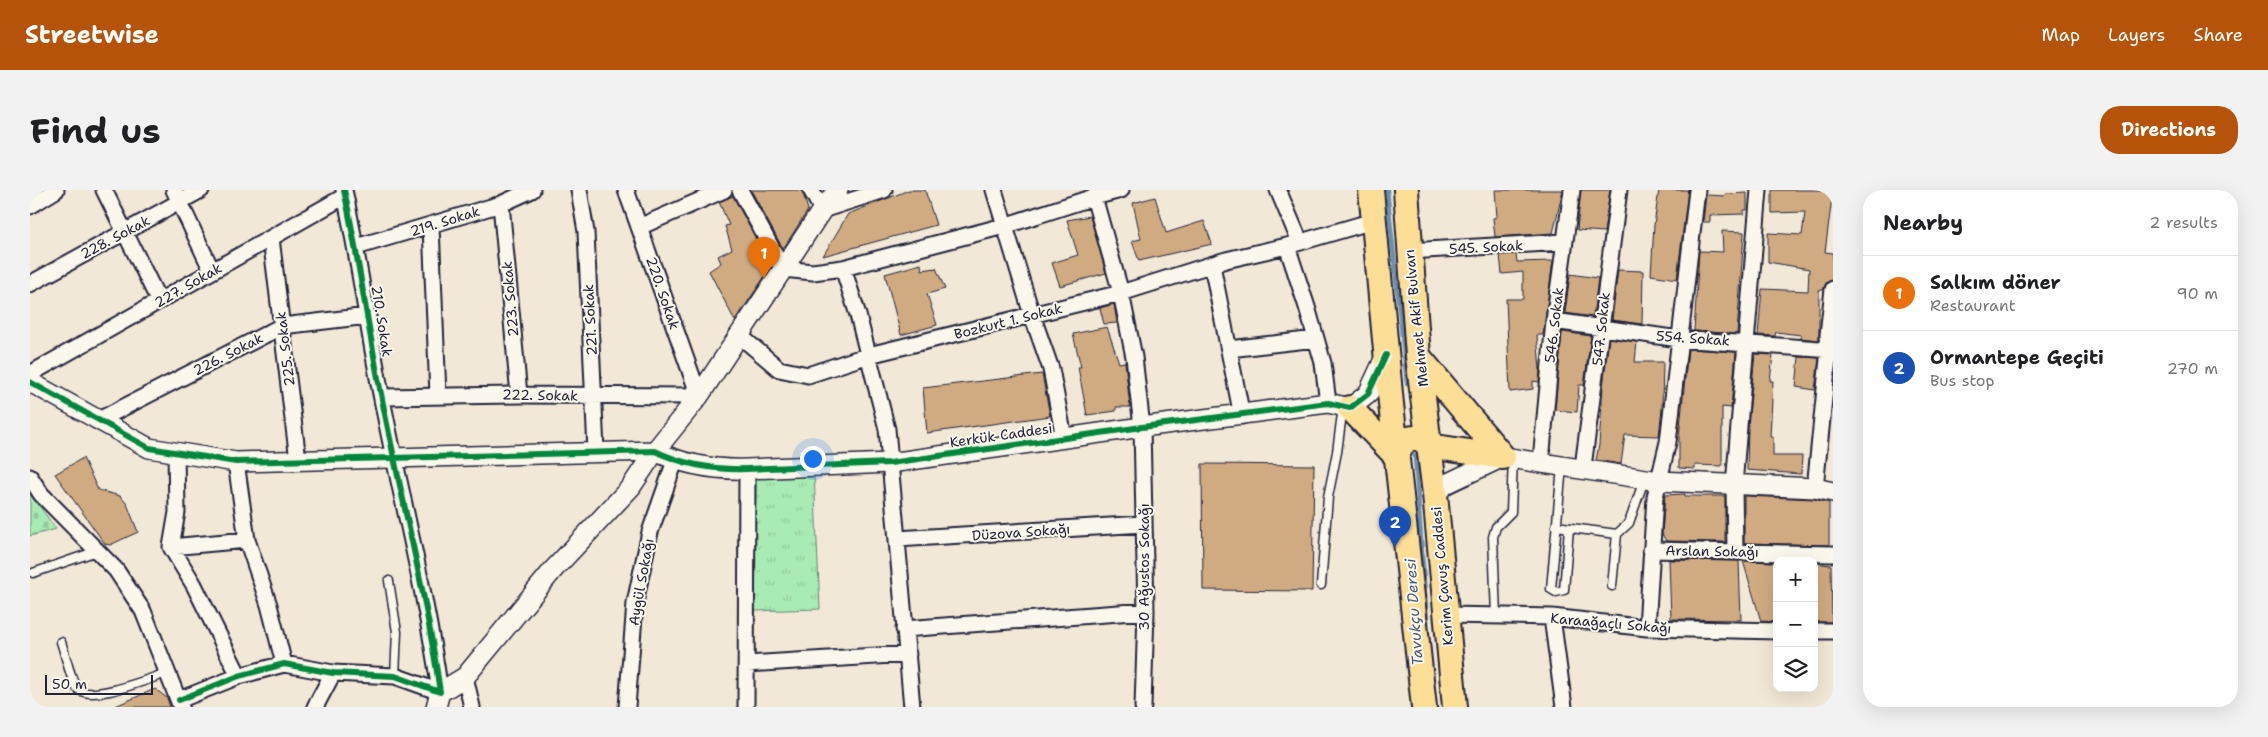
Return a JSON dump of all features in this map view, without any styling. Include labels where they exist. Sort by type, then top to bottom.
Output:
[{"type":"main road","points":[[1371,190],[1396,456],[1424,707]]},
{"type":"main road","name":"Mehmet Akif Bulvarı","points":[[1406,190],[1418,356],[1429,446]]},
{"type":"main road","points":[[1418,356],[1508,458]]},
{"type":"main road","points":[[1340,406],[1391,404],[1412,407],[1424,400]]},
{"type":"main road","points":[[1340,406],[1396,456]]},
{"type":"main road","points":[[1396,456],[1403,443],[1408,439],[1423,439],[1429,446],[1508,458]]},
{"type":"main road","name":"Kerim Çavuş Caddesi","points":[[1429,446],[1455,707]]},
{"type":"street","points":[[30,206],[56,190]]},
{"type":"street","points":[[104,190],[159,301]]},
{"type":"street","name":"228. Sokak","points":[[30,284],[124,231],[177,196],[201,190]]},
{"type":"street","name":"219. Sokak","points":[[356,247],[501,204],[532,190]]},
{"type":"street","name":"221. Sokak","points":[[579,190],[586,232],[596,452]]},
{"type":"street","name":"220. Sokak","points":[[626,190],[699,396]]},
{"type":"street","points":[[639,227],[724,190]]},
{"type":"street","points":[[740,190],[783,269]]},
{"type":"street","points":[[811,190],[822,210]]},
{"type":"street","points":[[30,477],[42,494],[116,570],[143,611],[180,703],[239,676],[284,664],[333,673],[395,676],[438,700],[465,677],[553,570],[631,487],[655,452],[699,396],[822,210],[838,190]]},
{"type":"street","points":[[822,210],[884,190]]},
{"type":"street","points":[[994,190],[1032,315],[1051,369],[1064,438]]},
{"type":"street","points":[[783,269],[813,272],[843,268],[1004,226],[1122,190]]},
{"type":"street","points":[[1278,190],[1316,339],[1323,363],[1340,406],[1368,394],[1386,355]]},
{"type":"street","name":"546. Sokak","points":[[1541,461],[1554,321],[1572,190]]},
{"type":"street","name":"547. Sokak","points":[[1583,468],[1619,190]]},
{"type":"street","points":[[1647,628],[1655,497],[1652,479],[1668,442],[1696,190]]},
{"type":"street","points":[[1735,552],[1734,486],[1759,190]]},
{"type":"street","name":"227. Sokak","points":[[30,374],[271,238],[345,193]]},
{"type":"street","name":"210. Sokak","points":[[345,193],[382,397],[430,624],[438,700]]},
{"type":"street","points":[[177,196],[212,271]]},
{"type":"street","name":"30 Ağustos Sokağı","points":[[1094,197],[1121,293],[1134,357],[1142,427],[1146,611],[1144,707]]},
{"type":"street","name":"223. Sokak","points":[[501,204],[519,394]]},
{"type":"street","name":"Bozkurt 1. Sokak","points":[[739,335],[778,369],[808,375],[869,355],[1121,293],[1212,264],[1293,244],[1373,221]]},
{"type":"street","points":[[431,226],[438,396]]},
{"type":"street","name":"225. Sokak","points":[[271,238],[298,460]]},
{"type":"street","name":"545. Sokak","points":[[1409,251],[1564,242]]},
{"type":"street","points":[[1212,264],[1242,416]]},
{"type":"street","points":[[843,268],[869,355],[888,429],[912,707]]},
{"type":"street","points":[[1435,494],[1446,484],[1508,458],[1562,464],[1652,479],[1734,486],[1824,490],[1831,350],[1828,335],[1833,289]]},
{"type":"street","name":"226. Sokak","points":[[97,421],[282,326],[368,316]]},
{"type":"street","name":"554. Sokak","points":[[1554,321],[1679,339],[1746,342],[1831,350]]},
{"type":"street","points":[[1229,349],[1316,339]]},
{"type":"street","points":[[30,382],[97,421],[149,448],[236,462],[394,456],[655,452]]},
{"type":"street","name":"222. Sokak","points":[[382,397],[519,394],[699,396]]},
{"type":"street","name":"Kerkük Caddesi","points":[[655,452],[675,461],[728,470],[890,463],[1142,427],[1340,406]]},
{"type":"street","points":[[176,452],[177,512],[171,547],[194,586],[239,676]]},
{"type":"street","name":"Aygül Sokağı","points":[[627,707],[635,603],[650,532],[675,461]]},
{"type":"street","points":[[236,462],[247,540],[269,605],[284,664]]},
{"type":"street","points":[[746,707],[747,469]]},
{"type":"street","name":"Düzova Sokağı","points":[[897,539],[1144,524]]},
{"type":"street","points":[[171,547],[247,540]]},
{"type":"street","name":"Arslan Sokağı","points":[[1651,550],[1833,554]]},
{"type":"street","points":[[904,628],[1146,611]]},
{"type":"street","name":"Karaağaçlı Sokağı","points":[[1446,615],[1552,617],[1647,628],[1773,631]]},
{"type":"street","points":[[1552,617],[1564,707]]},
{"type":"street","points":[[1818,631],[1833,631]]},
{"type":"street","points":[[747,664],[908,654]]},
{"type":"street","points":[[315,707],[333,673]]},
{"type":"street","points":[[465,677],[472,707]]},
{"type":"lane","points":[[1321,585],[1328,497],[1337,452],[1340,406]]},
{"type":"lane","points":[[1496,616],[1493,537],[1496,527],[1512,512],[1508,458]]},
{"type":"lane","points":[[1562,464],[1551,589],[1556,592],[1564,590],[1569,528]]},
{"type":"lane","points":[[1612,586],[1617,534],[1629,522],[1652,479]]},
{"type":"lane","points":[[1556,526],[1617,534]]},
{"type":"lane","points":[[33,572],[97,551]]},
{"type":"lane","points":[[389,581],[397,632],[395,676]]},
{"type":"lane","points":[[61,642],[76,688],[85,693],[98,694],[167,673]]},
{"type":"green space","points":[[814,474],[820,609],[753,611],[756,483],[758,477]]},
{"type":"green space","points":[[30,493],[56,529],[30,536]]},
{"type":"building","points":[[751,190],[802,190],[808,210],[783,249]]},
{"type":"building","points":[[909,190],[925,190],[936,225],[823,256],[848,214]]},
{"type":"building","points":[[1495,190],[1563,190],[1553,233],[1495,237],[1493,218],[1497,217]]},
{"type":"building","points":[[1581,190],[1610,190],[1604,232],[1577,230]]},
{"type":"building","points":[[1659,190],[1688,190],[1677,279],[1651,275],[1654,225]]},
{"type":"building","points":[[1772,190],[1833,190],[1825,252],[1833,253],[1833,273],[1832,280],[1826,283],[1823,290],[1819,290],[1819,340],[1801,338],[1801,335],[1776,332],[1775,336],[1758,335],[1762,289],[1808,291],[1809,269],[1768,262],[1768,233],[1802,235],[1805,212],[1772,213]]},
{"type":"building","points":[[1747,193],[1747,210],[1744,210],[1744,214],[1710,215],[1710,222],[1703,222],[1706,195],[1725,196],[1725,194]]},
{"type":"building","points":[[733,196],[771,267],[735,321],[709,271],[721,263],[718,256],[732,249],[725,226],[729,225],[719,202]]},
{"type":"building","points":[[1155,197],[1166,233],[1204,221],[1212,244],[1139,261],[1132,241],[1141,239],[1133,203]]},
{"type":"building","points":[[1090,216],[1106,273],[1060,286],[1052,263],[1078,255],[1067,220]]},
{"type":"building","points":[[1722,231],[1744,232],[1737,334],[1694,331],[1699,251],[1723,252]]},
{"type":"building","points":[[1516,254],[1517,262],[1553,261],[1543,335],[1537,335],[1540,369],[1539,382],[1533,381],[1533,389],[1510,392],[1506,299],[1523,299],[1523,272],[1502,274],[1500,255]]},
{"type":"building","points":[[921,264],[922,270],[936,268],[945,289],[927,294],[937,325],[901,335],[885,274]]},
{"type":"building","points":[[1618,270],[1643,271],[1642,324],[1612,320]]},
{"type":"building","points":[[1570,274],[1598,278],[1593,317],[1565,313]]},
{"type":"building","points":[[1114,304],[1117,323],[1104,324],[1100,308]]},
{"type":"building","points":[[1107,327],[1119,363],[1125,362],[1130,407],[1116,407],[1116,411],[1087,415],[1078,367],[1081,367],[1073,334]]},
{"type":"building","points":[[1562,332],[1591,336],[1584,385],[1579,385],[1577,412],[1555,410]]},
{"type":"building","points":[[1609,338],[1637,342],[1635,362],[1663,362],[1659,436],[1625,435],[1621,464],[1596,460]]},
{"type":"building","points":[[1688,349],[1736,352],[1731,408],[1722,407],[1722,466],[1695,465],[1695,469],[1679,468],[1679,437]]},
{"type":"building","points":[[1755,354],[1773,355],[1770,381],[1773,381],[1770,437],[1773,437],[1773,456],[1802,456],[1801,474],[1747,470],[1748,426]]},
{"type":"building","points":[[1799,357],[1819,358],[1815,390],[1796,387]]},
{"type":"building","points":[[1042,374],[1050,416],[927,433],[923,388]]},
{"type":"building","points":[[83,458],[98,490],[120,496],[127,504],[138,532],[110,545],[105,544],[55,474]]},
{"type":"building","points":[[1202,464],[1314,465],[1312,591],[1203,590]]},
{"type":"building","points":[[1685,494],[1685,496],[1725,496],[1725,542],[1666,541],[1662,534],[1665,495]]},
{"type":"building","points":[[1744,496],[1814,499],[1829,503],[1829,545],[1744,543]]},
{"type":"building","points":[[1669,560],[1739,561],[1741,620],[1671,619]]},
{"type":"building","points":[[1743,561],[1773,562],[1773,622],[1761,621]]},
{"type":"building","points":[[1818,563],[1831,565],[1832,622],[1818,622]]},
{"type":"building","points":[[155,689],[167,698],[170,707],[113,707]]},
{"type":"waterway","name":"Tavukçu Deresi","points":[[1387,190],[1407,383]]},
{"type":"waterway","name":"Tavukçu Deresi","points":[[1415,456],[1429,649]]},
{"type":"cycle path","points":[[179,700],[239,676],[284,664],[333,673],[395,676],[440,692],[421,582],[389,436],[344,190]]},
{"type":"cycle path","points":[[30,382],[149,448],[236,462],[655,451],[677,460],[700,466],[747,469],[890,463],[1328,403],[1350,408],[1368,394],[1386,355]]},
{"type":"place","name":"Salkım döner","points":[[764,278]]},
{"type":"place","name":"Ormantepe Geçiti","points":[[1395,547]]}]
